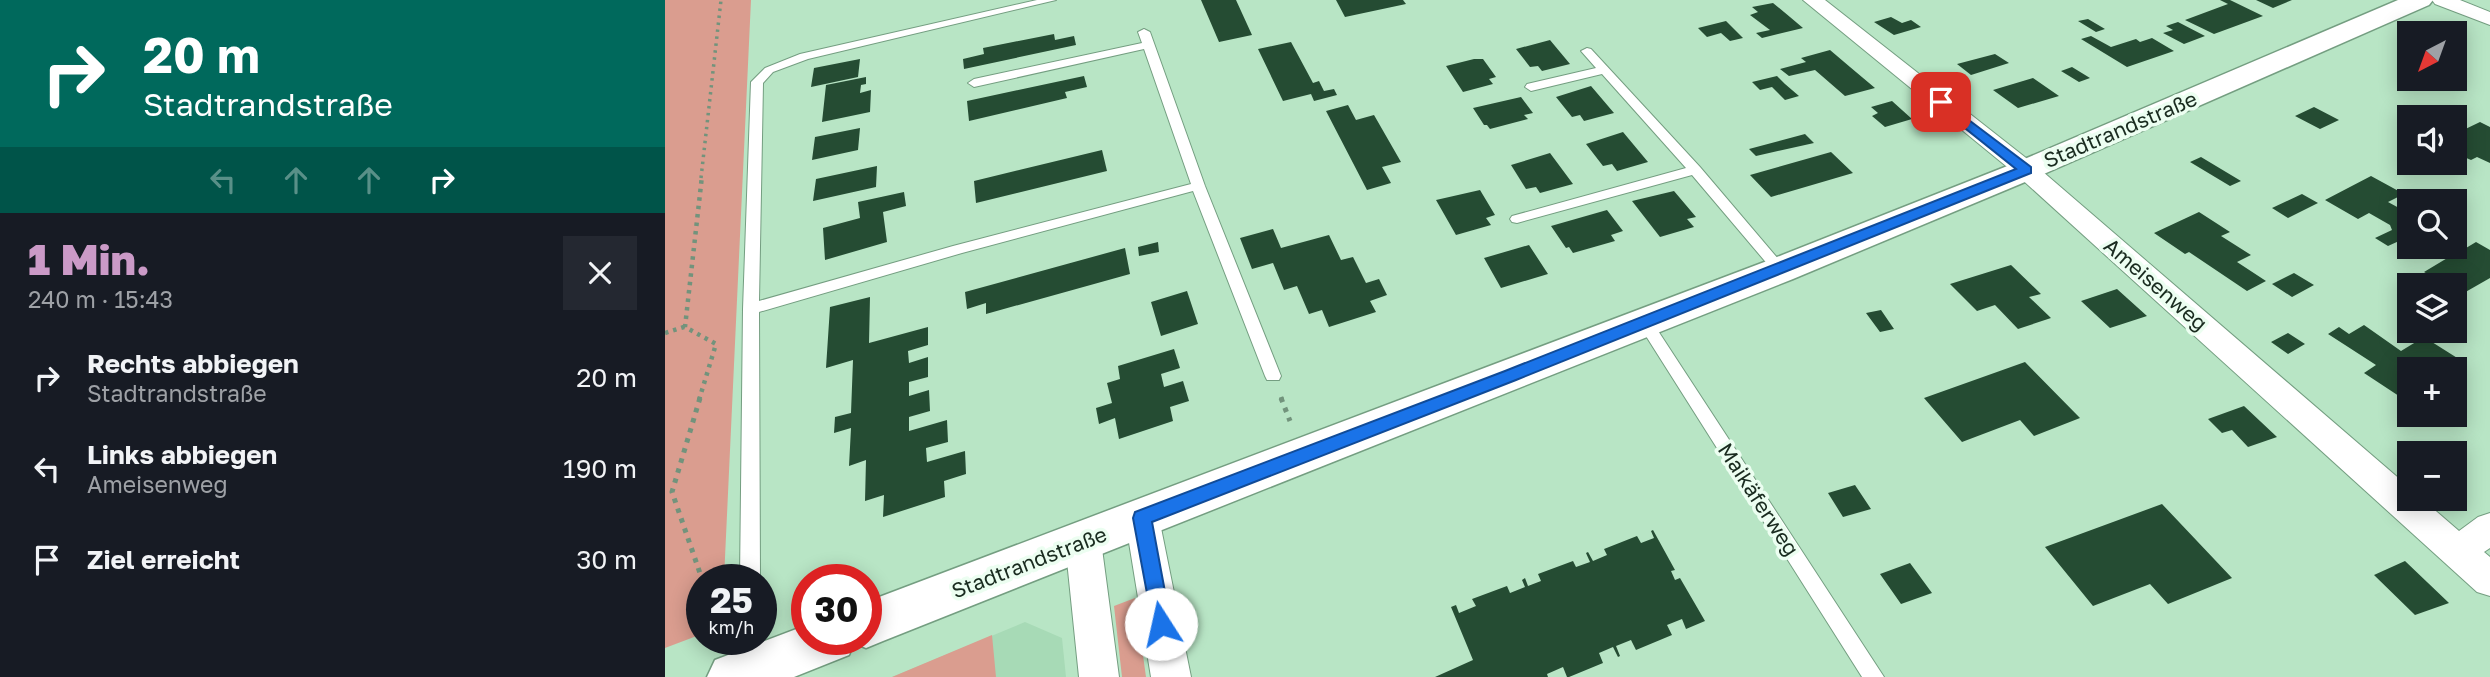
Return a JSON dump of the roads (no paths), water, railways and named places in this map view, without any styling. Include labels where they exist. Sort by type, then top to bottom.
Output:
[{"type":"street","name":"Ameisenweg","points":[[1813,0],[2026,170],[2490,580]]},
{"type":"street","name":"Stadtrandstraße","points":[[882,619],[1780,270],[2026,170],[2420,0]]},
{"type":"street","points":[[2442,0],[2490,19]]},
{"type":"street","points":[[1142,518],[1171,677]]},
{"type":"street","points":[[2459,551],[2490,528]]},
{"type":"street","points":[[1083,541],[1099,677]]},
{"type":"street","points":[[744,662],[791,650]]},
{"type":"lane","points":[[750,564],[751,309],[757,82],[769,70],[804,56],[1051,0]]},
{"type":"lane","points":[[974,83],[1147,39],[1198,186],[1273,376]]},
{"type":"lane","points":[[1587,51],[1695,170],[1780,270]]},
{"type":"lane","points":[[1531,86],[1604,70]]},
{"type":"lane","points":[[1517,219],[1695,170]]},
{"type":"lane","points":[[751,309],[958,249],[1198,186]]},
{"type":"lane","name":"Maikäferweg","points":[[1644,321],[1874,677]]}]
